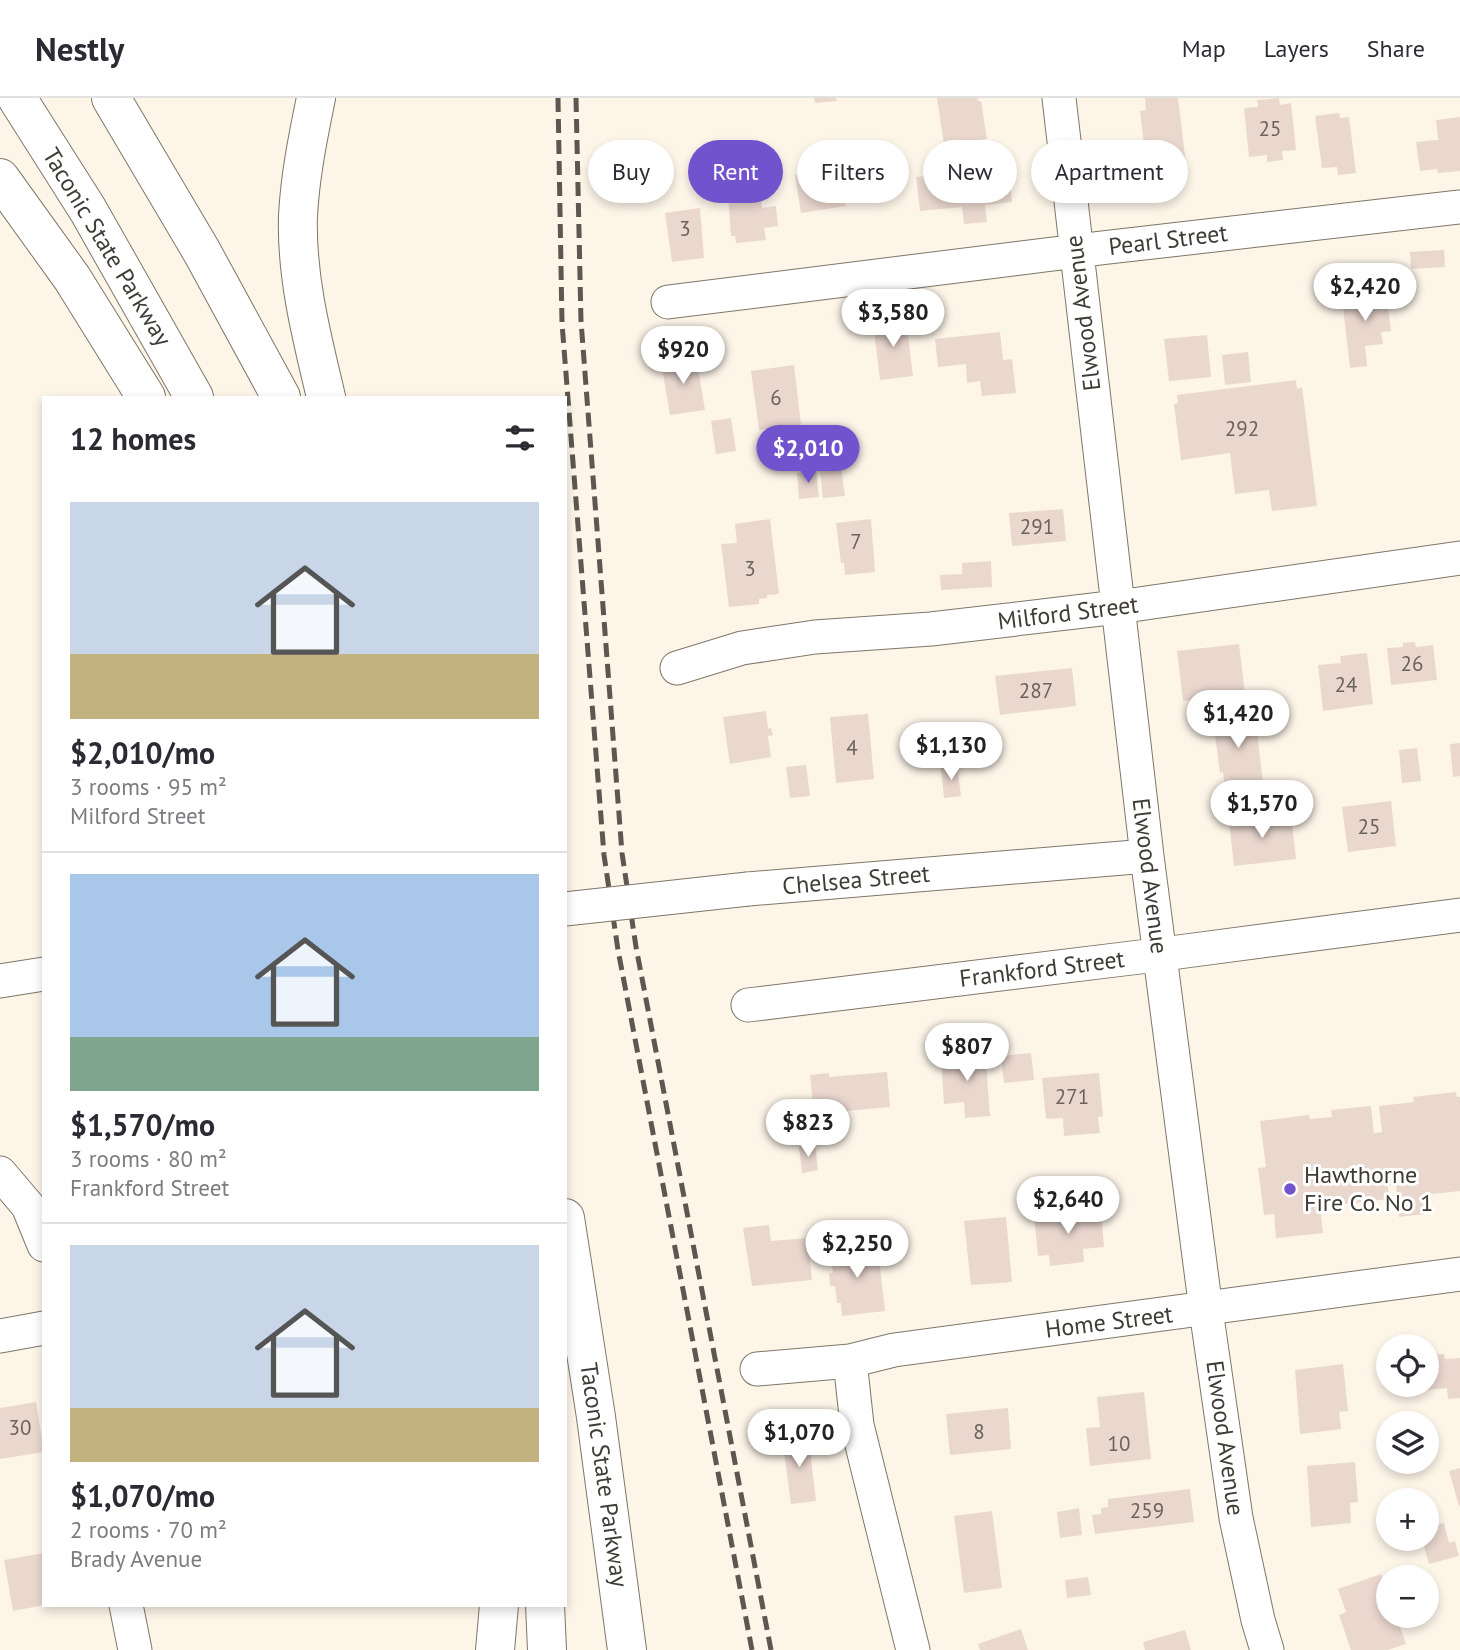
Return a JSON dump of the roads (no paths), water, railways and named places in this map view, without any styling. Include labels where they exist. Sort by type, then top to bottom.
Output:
[{"type":"highway","name":"Taconic State Parkway","points":[[17,98],[88,210],[193,396]]},
{"type":"highway","points":[[111,98],[202,252],[280,396]]},
{"type":"highway","points":[[316,98],[300,190],[299,243],[305,305],[326,396]]},
{"type":"highway","points":[[0,178],[72,278],[145,396]]},
{"type":"highway","name":"Taconic State Parkway","points":[[567,1230],[596,1417],[627,1650]]},
{"type":"highway","points":[[596,1417],[602,1475],[611,1650]]},
{"type":"highway","points":[[495,1650],[499,1607]]},
{"type":"highway","points":[[545,1607],[547,1650]]},
{"type":"street","name":"Elwood Avenue","points":[[1059,98],[1147,856],[1206,1310],[1236,1518],[1267,1650]]},
{"type":"street","name":"Pearl Street","points":[[668,302],[1460,206]]},
{"type":"street","name":"Milford Street","points":[[677,668],[742,648],[1118,607],[1460,558]]},
{"type":"street","name":"Chelsea Street","points":[[567,909],[748,889],[1147,856]]},
{"type":"street","name":"Frankford Street","points":[[748,1005],[1460,915]]},
{"type":"street","points":[[0,981],[42,974]]},
{"type":"street","points":[[0,1173],[28,1206],[42,1240]]},
{"type":"street","name":"Home Street","points":[[757,1370],[850,1361],[894,1350],[1206,1310],[1460,1273]]},
{"type":"street","points":[[0,1336],[42,1328]]},
{"type":"street","points":[[850,1361],[857,1424],[913,1650]]},
{"type":"street","points":[[126,1607],[135,1650]]},
{"type":"railway","points":[[558,98],[562,323],[604,855],[618,950],[752,1650]]},
{"type":"railway","points":[[576,98],[581,321],[622,853],[636,947],[771,1650]]},
{"type":"place","name":"Hawthorne Fire Co. No 1","points":[[1290,1189]]}]
